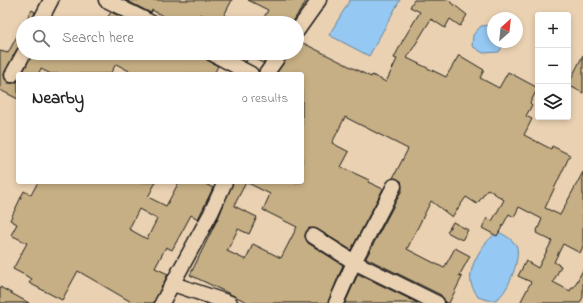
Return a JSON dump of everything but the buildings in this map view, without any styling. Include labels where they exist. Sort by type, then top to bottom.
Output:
[{"type":"street","points":[[43,16],[51,0]]},
{"type":"street","points":[[106,0],[138,16]]},
{"type":"street","points":[[304,21],[319,0]]},
{"type":"street","points":[[10,74],[19,60]]},
{"type":"street","points":[[224,60],[247,72]]},
{"type":"street","points":[[267,72],[276,60]]},
{"type":"street","points":[[162,303],[224,184]]},
{"type":"street","points":[[336,303],[354,262],[394,186]]},
{"type":"street","points":[[313,236],[354,262],[438,303]]},
{"type":"street","points":[[173,284],[230,303]]},
{"type":"water","points":[[350,0],[400,0],[369,56],[329,35]]},
{"type":"water","points":[[481,26],[487,26],[487,48],[501,48],[499,52],[483,53],[472,46],[473,35]]},
{"type":"water","points":[[498,232],[508,237],[516,245],[517,257],[513,274],[505,290],[497,299],[490,300],[478,297],[471,283],[471,276],[478,254],[487,241]]}]
